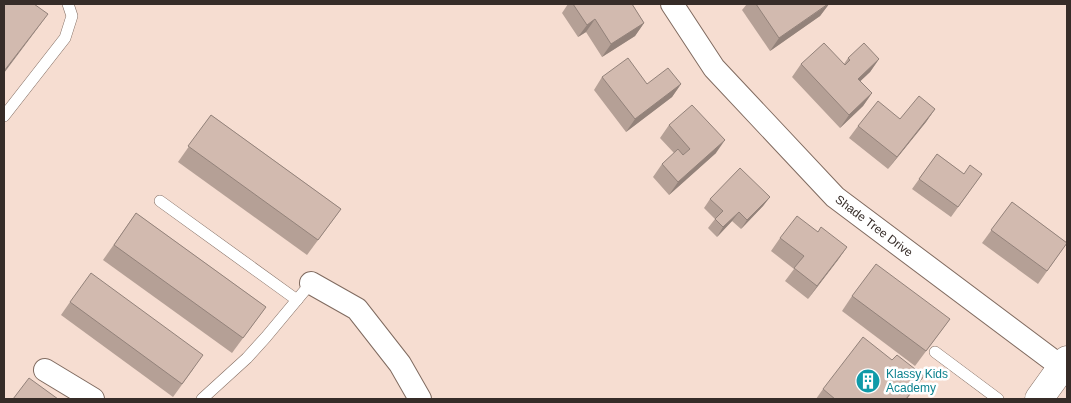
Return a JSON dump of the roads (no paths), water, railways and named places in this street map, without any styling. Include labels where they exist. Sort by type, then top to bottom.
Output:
[{"type":"street","name":"Shade Tree Drive","points":[[672,4],[714,68],[835,197],[1065,366]]},
{"type":"street","points":[[304,292],[357,309],[400,364],[420,399]]},
{"type":"street","points":[[1040,399],[1065,366]]},
{"type":"street","points":[[46,370],[93,399]]},
{"type":"lane","points":[[4,116],[65,38],[72,16],[68,4]]},
{"type":"lane","points":[[160,201],[304,292],[247,358],[202,399]]},
{"type":"lane","points":[[935,352],[998,399]]},
{"type":"place","name":"Klassy Kids Academy","points":[[868,381]]}]
